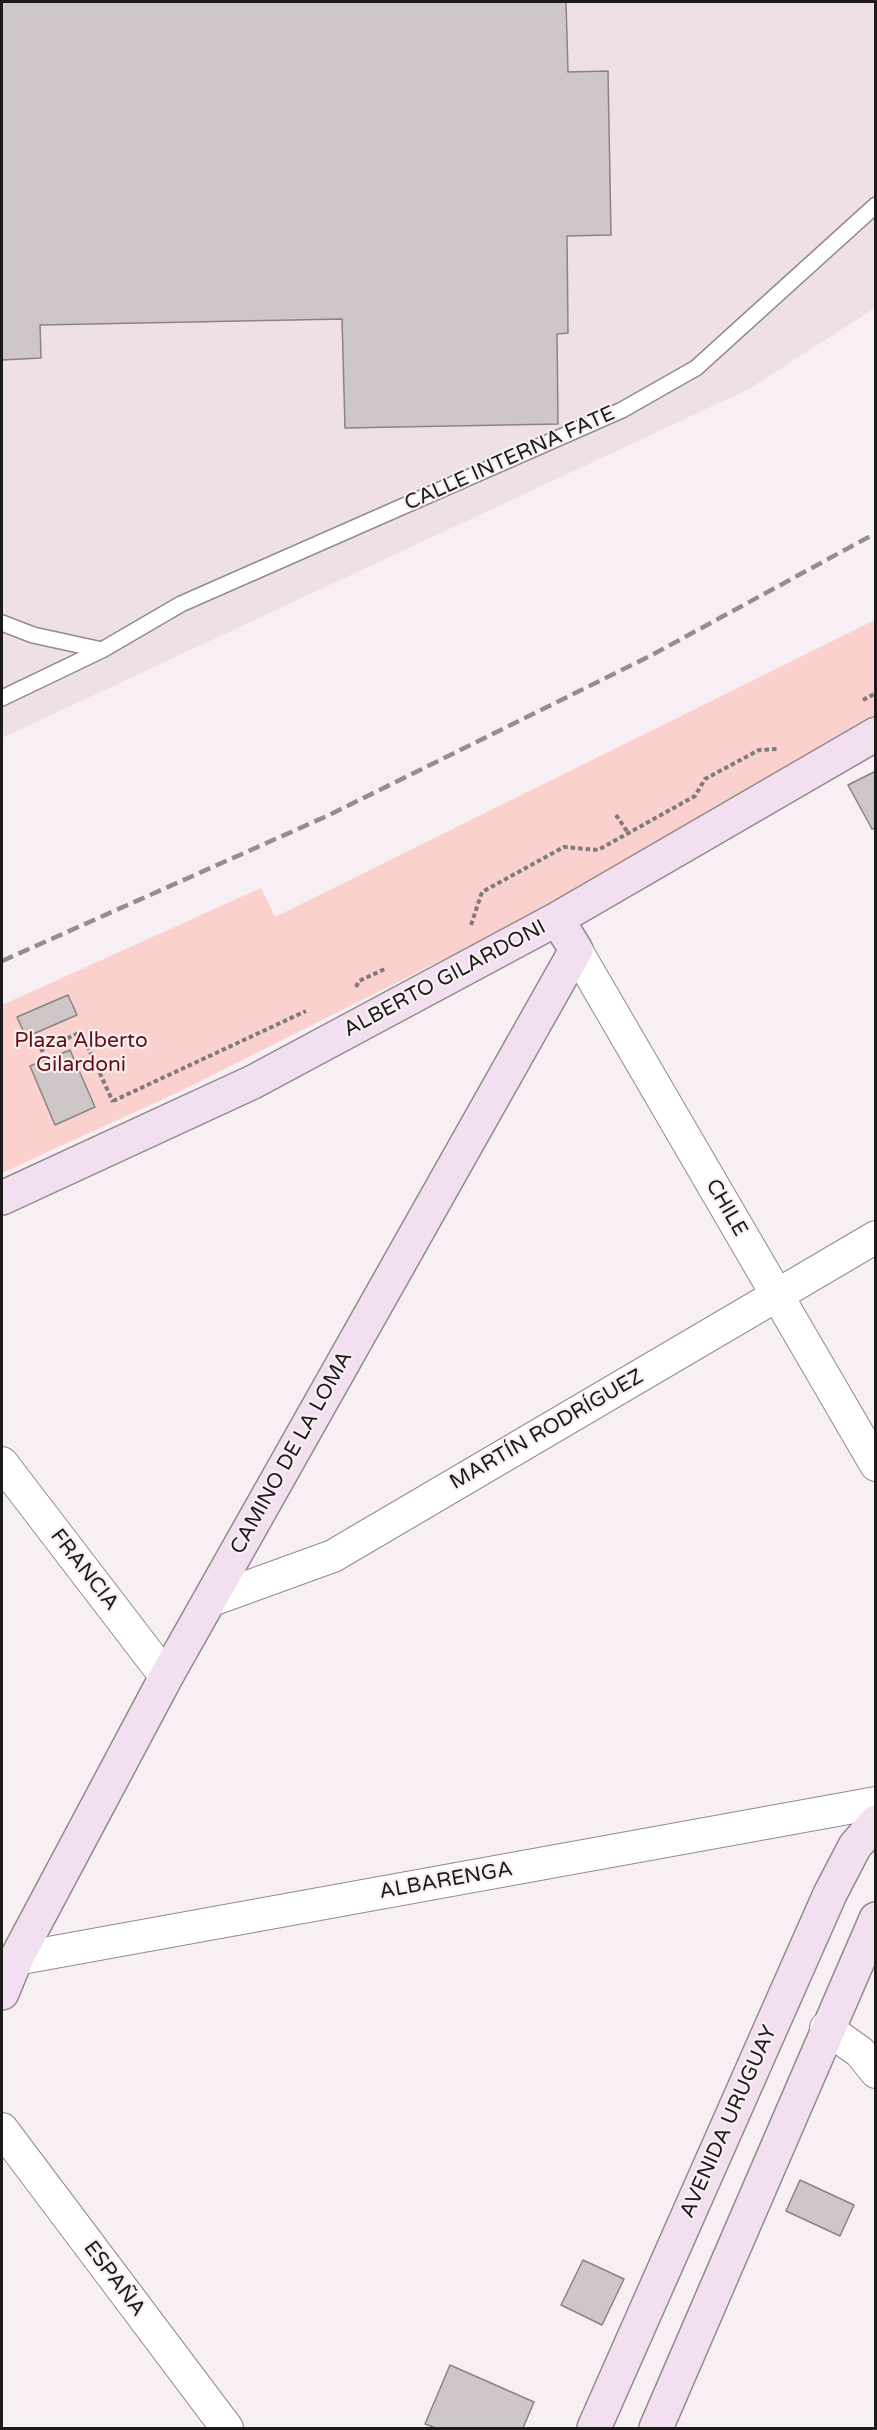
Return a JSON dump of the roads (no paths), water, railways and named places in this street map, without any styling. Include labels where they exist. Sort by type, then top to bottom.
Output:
[{"type":"street","name":"ALBERTO GILARDONI","points":[[2,1198],[253,1082],[557,919],[876,734]]},
{"type":"street","points":[[557,919],[576,950]]},
{"type":"street","name":"CHILE","points":[[576,950],[876,1465]]},
{"type":"street","name":"CAMINO DE LA LOMA","points":[[2,1993],[16,1959],[166,1677],[576,950]]},
{"type":"street","name":"MARTÍN RODRÍGUEZ","points":[[209,1601],[333,1556],[876,1237]]},
{"type":"street","name":"FRANCIA","points":[[2,1463],[166,1677]]},
{"type":"street","name":"ALBARENGA","points":[[16,1959],[876,1803]]},
{"type":"street","name":"AVENIDA URUGUAY","points":[[594,2428],[830,1894],[855,1846],[876,1822]]},
{"type":"street","points":[[656,2428],[826,2028],[876,1919]]},
{"type":"street","points":[[826,2028],[860,2052],[876,2072]]},
{"type":"street","name":"ESPAÑA","points":[[2,2129],[227,2428]]},
{"type":"lane","name":"CALLE INTERNA FATE","points":[[2,698],[102,651],[181,604],[622,410],[696,368],[876,205]]},
{"type":"lane","points":[[2,623],[33,635],[102,651]]},
{"type":"railway","points":[[2,961],[327,816],[650,656],[876,533]]},
{"type":"park label","name":"Plaza Alberto Gilardoni","points":[[81,1053]]}]
